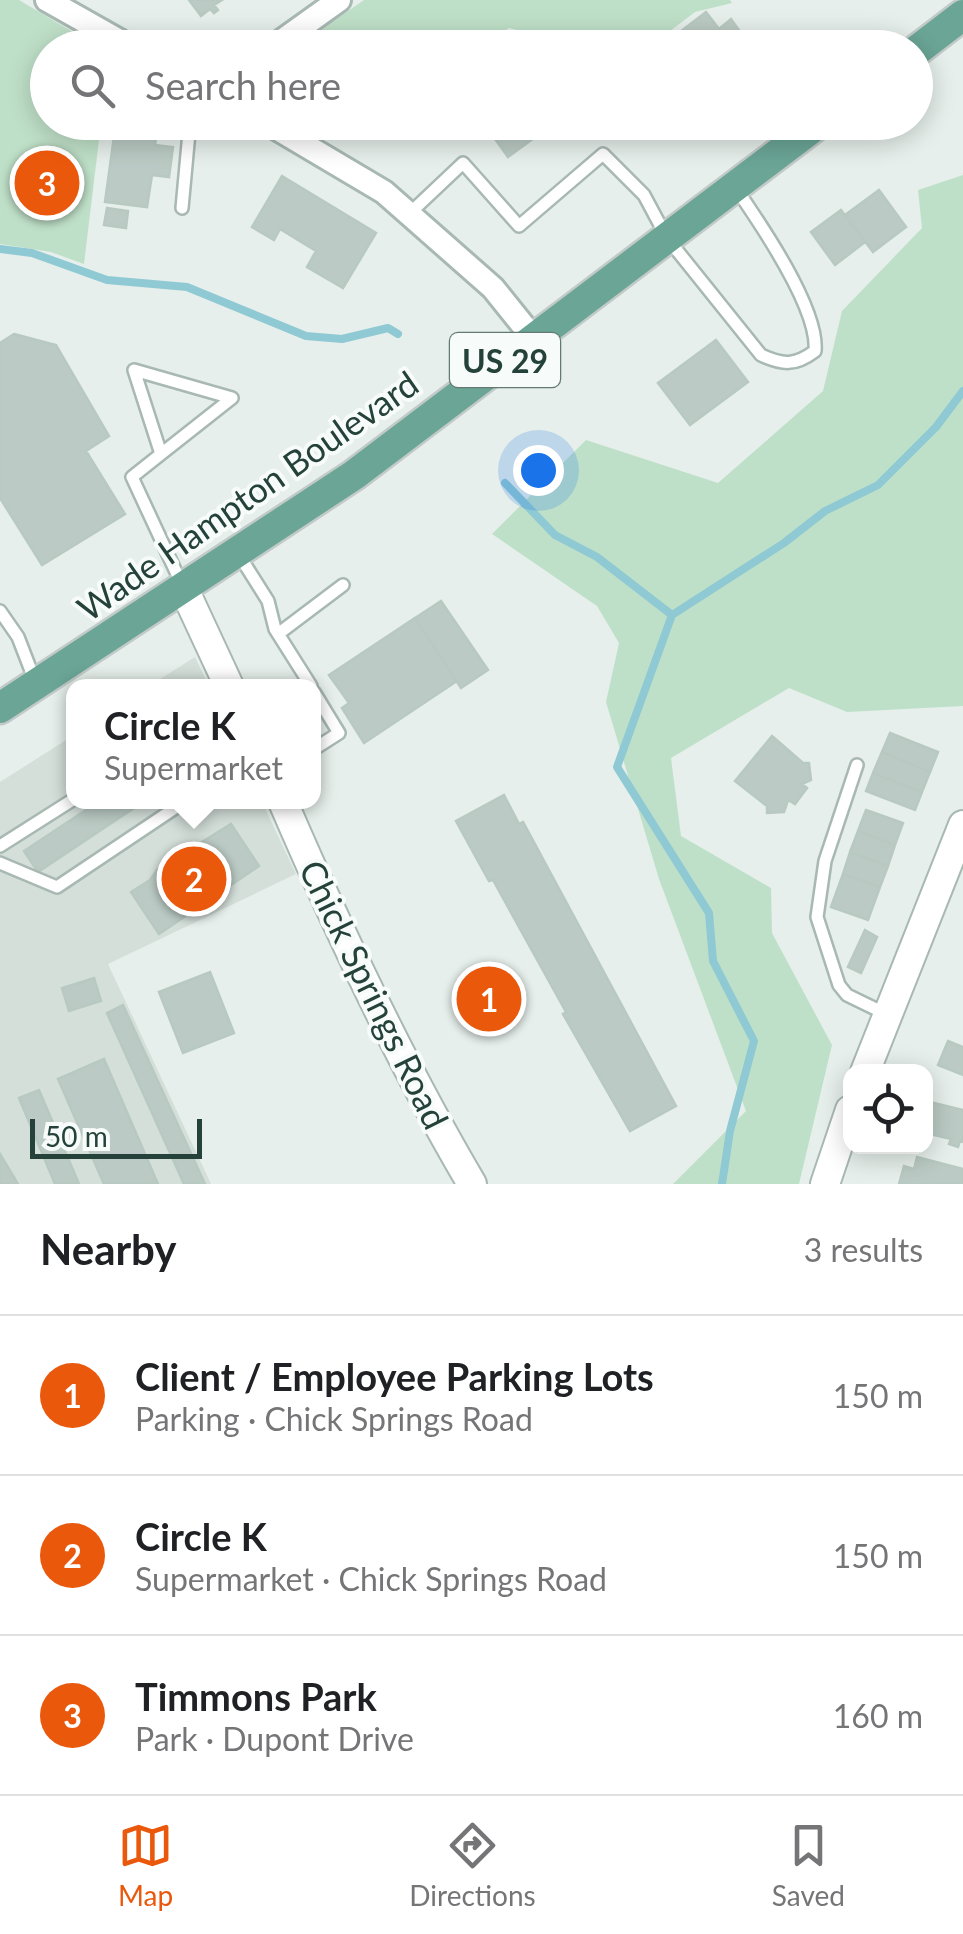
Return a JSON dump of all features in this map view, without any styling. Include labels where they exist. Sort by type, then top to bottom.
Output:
[{"type":"main road","points":[[933,38],[963,15]]},
{"type":"main road","name":"Wade Hampton Boulevard","points":[[0,708],[354,475],[796,140]]},
{"type":"street","points":[[47,0],[100,30]]},
{"type":"street","points":[[297,30],[339,0]]},
{"type":"street","points":[[296,140],[384,192],[493,288],[534,339]]},
{"type":"street","points":[[183,587],[226,679]]},
{"type":"street","name":"Chick Springs Road","points":[[286,809],[433,1118],[472,1184]]},
{"type":"street","points":[[868,1064],[963,825]]},
{"type":"street","points":[[825,1184],[843,1131]]},
{"type":"lane","points":[[182,208],[188,140]]},
{"type":"lane","points":[[409,214],[463,163],[519,226],[603,154],[644,195],[667,238],[762,355],[780,364],[800,362],[814,352],[812,322],[767,233],[735,187]]},
{"type":"lane","points":[[161,454],[134,370],[232,398],[132,477],[183,587]]},
{"type":"lane","points":[[237,552],[268,601],[278,634],[306,679]]},
{"type":"lane","points":[[278,634],[343,585]]},
{"type":"lane","points":[[0,612],[18,637],[36,685]]},
{"type":"lane","points":[[321,703],[340,733],[321,745]]},
{"type":"lane","points":[[857,766],[825,861],[818,917],[838,985],[847,995],[886,1014]]},
{"type":"lane","points":[[0,846],[66,804]]},
{"type":"lane","points":[[0,862],[57,887],[174,809]]},
{"type":"shaded area","points":[[195,657],[206,679],[160,679]]},
{"type":"shaded area","points":[[66,740],[66,809],[265,809],[296,874],[108,964],[211,1184],[0,1184],[0,782]]},
{"type":"green space","points":[[0,0],[19,0],[69,30],[30,30],[30,140],[99,140],[84,264],[51,252],[0,244]]},
{"type":"green space","points":[[364,0],[732,3],[695,12],[671,30],[321,30]]},
{"type":"green space","points":[[963,175],[963,706],[847,712],[789,688],[671,758],[681,836],[771,888],[772,933],[832,1045],[799,1184],[673,1184],[746,1111],[659,879],[606,702],[619,643],[597,606],[492,534],[586,440],[718,483],[823,391],[842,311],[922,228],[918,190]]},
{"type":"building","points":[[189,0],[222,0],[214,5],[218,10],[214,13],[210,9],[201,16]]},
{"type":"building","points":[[706,12],[719,29],[731,19],[739,30],[683,30]]},
{"type":"building","points":[[114,140],[156,140],[155,145],[173,147],[169,177],[152,175],[147,207],[105,202]]},
{"type":"building","points":[[496,140],[531,140],[508,157]]},
{"type":"building","points":[[282,176],[376,233],[343,288],[307,267],[316,251],[280,229],[274,240],[252,227]]},
{"type":"building","points":[[879,190],[906,227],[873,252],[845,215]]},
{"type":"building","points":[[107,208],[128,211],[126,228],[104,225]]},
{"type":"building","points":[[841,210],[865,242],[835,265],[811,232]]},
{"type":"building","points":[[14,334],[56,345],[109,436],[86,451],[125,514],[42,565],[0,498],[0,343]]},
{"type":"building","points":[[716,340],[748,382],[690,425],[658,383]]},
{"type":"building","points":[[441,601],[488,670],[461,688],[415,618]]},
{"type":"building","points":[[415,618],[457,681],[364,743],[342,708],[349,703],[329,675]]},
{"type":"building","points":[[890,733],[938,752],[930,772],[882,752]]},
{"type":"building","points":[[772,736],[803,763],[809,763],[811,780],[802,784],[807,788],[795,804],[788,800],[784,812],[767,813],[767,806],[735,781]]},
{"type":"building","points":[[882,752],[930,772],[922,792],[873,773]]},
{"type":"building","points":[[873,773],[922,792],[915,810],[866,791]]},
{"type":"building","points":[[504,795],[519,824],[523,822],[676,1106],[630,1131],[493,880],[489,881],[456,821]]},
{"type":"building","points":[[87,809],[132,809],[38,872],[24,851]]},
{"type":"building","points":[[866,810],[903,823],[895,845],[858,831]]},
{"type":"building","points":[[231,824],[259,866],[159,934],[131,892],[150,880],[157,870]]},
{"type":"building","points":[[858,831],[895,845],[888,866],[850,852]]},
{"type":"building","points":[[850,852],[888,866],[880,887],[843,874]]},
{"type":"building","points":[[843,874],[880,887],[868,920],[831,907]]},
{"type":"building","points":[[865,930],[877,937],[861,973],[848,967]]},
{"type":"building","points":[[210,972],[234,1033],[183,1053],[159,992]]},
{"type":"building","points":[[94,978],[101,1001],[69,1011],[62,988]]},
{"type":"building","points":[[123,1005],[205,1184],[184,1184],[107,1013]]},
{"type":"building","points":[[948,1041],[963,1047],[963,1075],[938,1065]]},
{"type":"building","points":[[104,1059],[158,1184],[104,1184],[58,1079]]},
{"type":"building","points":[[39,1090],[79,1184],[55,1184],[19,1098]]},
{"type":"building","points":[[933,1103],[963,1110],[963,1142],[958,1147],[949,1144],[951,1139],[933,1135]]},
{"type":"building","points":[[0,1154],[18,1184],[0,1184]]},
{"type":"building","points":[[917,1157],[963,1169],[963,1184],[899,1184],[904,1166],[914,1169]]},
{"type":"waterway","points":[[0,249],[32,253],[107,280],[187,287],[306,336],[342,339],[388,328],[398,334]]},
{"type":"waterway","points":[[722,1184],[730,1131],[754,1041],[713,961],[709,913],[617,767],[672,615],[784,543],[825,511],[878,485],[936,427],[963,391]]},
{"type":"waterway","points":[[505,483],[555,535],[597,557],[672,615]]},
{"type":"place","name":"Timmons Park","points":[[47,183]]},
{"type":"place","name":"Circle K","points":[[194,879]]},
{"type":"place","name":"Client / Employee Parking Lots","points":[[489,999]]}]
